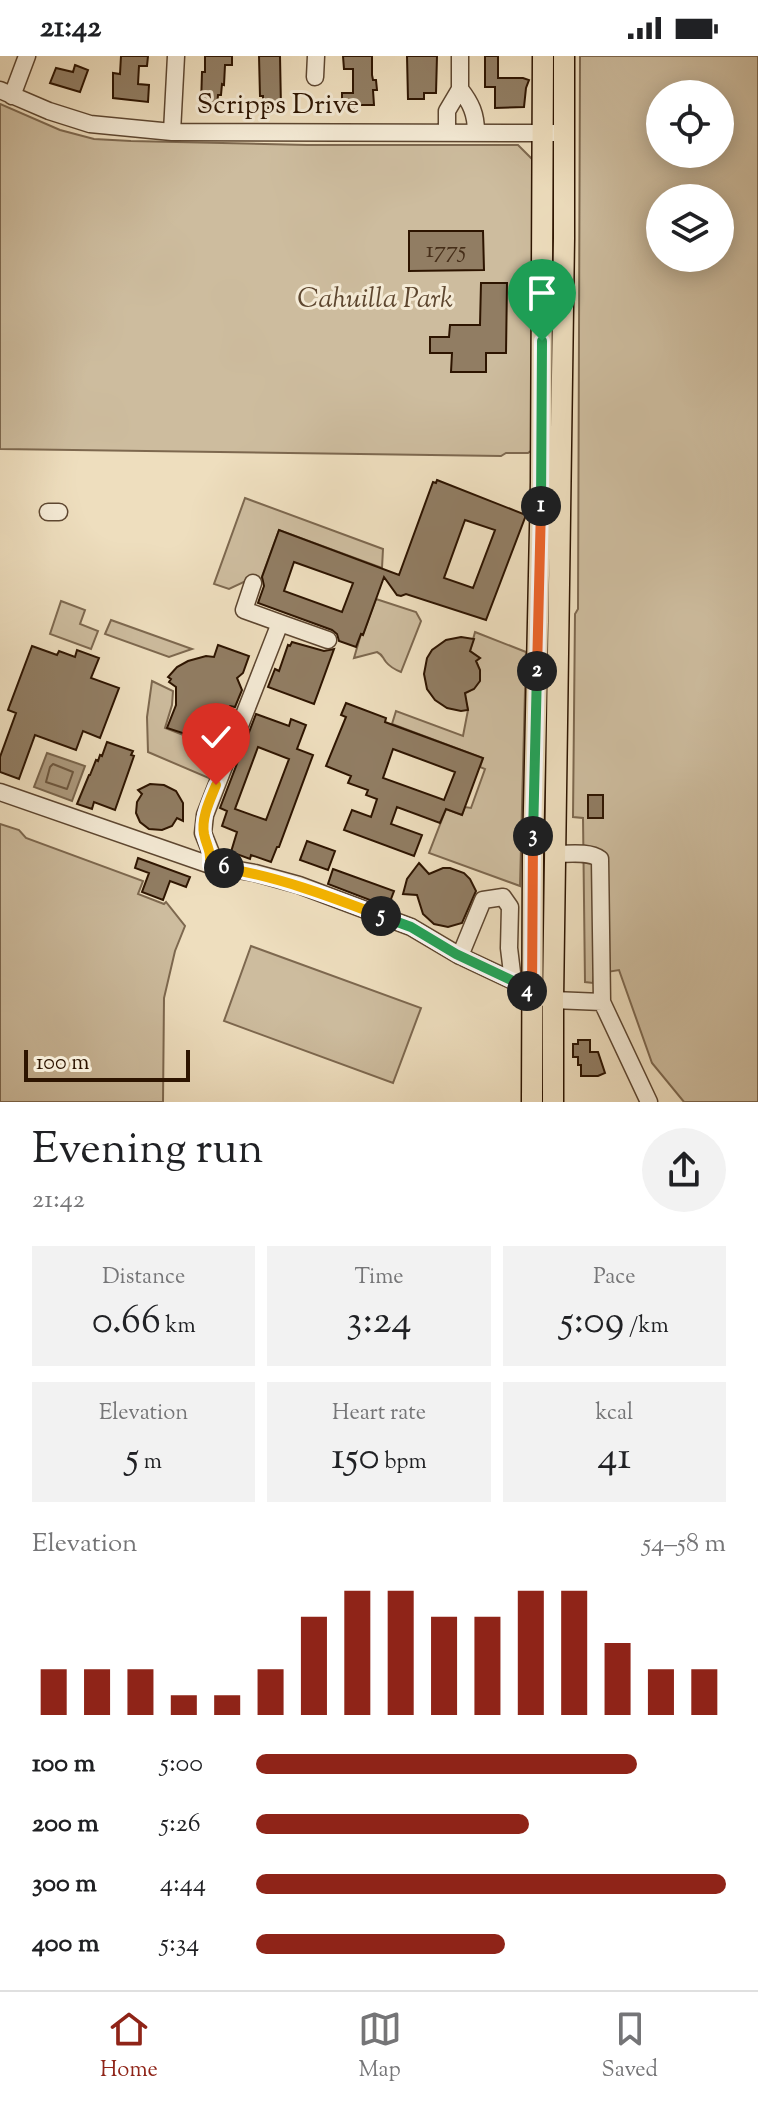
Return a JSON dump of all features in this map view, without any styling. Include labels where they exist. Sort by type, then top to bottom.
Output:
[{"type":"main road","points":[[532,1102],[543,56]]},
{"type":"main road","points":[[553,1102],[564,56]]},
{"type":"street","points":[[6,93],[27,56]]},
{"type":"street","points":[[172,132],[176,56]]},
{"type":"street","points":[[315,77],[316,56]]},
{"type":"street","points":[[447,132],[447,111],[460,89],[460,56]]},
{"type":"street","points":[[460,89],[471,103],[476,132]]},
{"type":"street","name":"Scripps Drive","points":[[6,93],[90,124],[172,132],[564,133]]},
{"type":"street","points":[[253,583],[244,610],[328,640]]},
{"type":"street","points":[[210,865],[211,853],[203,833],[205,815],[280,623]]},
{"type":"street","points":[[0,792],[210,865],[299,885],[411,927],[460,956],[513,981],[532,995],[553,1000],[602,1002]]},
{"type":"street","points":[[555,854],[596,855],[600,859],[602,1002],[649,1102]]},
{"type":"street","points":[[460,956],[483,900],[503,897],[510,907],[509,948],[513,981]]},
{"type":"green space","points":[[580,56],[758,56],[758,1102],[684,1102],[652,1063],[619,970],[594,974],[593,983],[585,982],[583,818],[573,817],[575,614],[578,609]]},
{"type":"green space","name":"Cahuilla Park","points":[[0,104],[60,130],[94,139],[307,145],[518,145],[532,159],[532,450],[501,456],[0,449]]},
{"type":"green space","points":[[245,498],[383,549],[382,568],[279,530],[260,582],[250,579],[229,589],[214,584]]},
{"type":"green space","points":[[376,599],[416,612],[421,621],[401,672],[377,652],[354,658]]},
{"type":"green space","points":[[61,601],[85,610],[80,624],[98,631],[91,649],[50,634]]},
{"type":"green space","points":[[111,620],[192,649],[169,657],[105,634]]},
{"type":"green space","points":[[475,632],[526,652],[520,886],[429,853],[446,809],[462,815],[465,807],[471,808],[485,769],[480,767],[483,758],[392,724],[396,711],[463,736],[468,710],[464,694],[476,685],[479,677],[476,661],[480,658],[470,651]]},
{"type":"green space","points":[[152,681],[173,691],[165,728],[222,750],[211,779],[148,752],[147,717]]},
{"type":"green space","points":[[0,824],[19,830],[26,838],[143,881],[138,894],[164,904],[166,902],[185,926],[175,951],[164,998],[163,1102],[0,1102]]},
{"type":"green space","points":[[251,946],[421,1008],[393,1083],[224,1021]]},
{"type":"water","points":[[47,753],[85,766],[72,801],[34,787]]},
{"type":"building","points":[[121,56],[148,56],[147,66],[139,66],[138,84],[149,85],[148,102],[113,98],[113,73],[120,74]]},
{"type":"building","points":[[205,56],[232,56],[232,65],[225,65],[224,85],[221,95],[218,95],[217,108],[201,105]]},
{"type":"building","points":[[259,56],[280,56],[281,108],[265,108],[265,99],[260,96]]},
{"type":"building","points":[[343,56],[372,56],[372,75],[377,90],[373,90],[374,105],[342,108],[342,93],[353,93],[353,69],[344,69]]},
{"type":"building","points":[[407,56],[437,56],[436,93],[424,93],[424,99],[408,99]]},
{"type":"building","points":[[485,56],[498,56],[498,78],[529,80],[524,107],[495,108],[495,87],[485,87]]},
{"type":"building","points":[[75,65],[88,70],[80,92],[50,83],[56,68],[73,72]]},
{"type":"building","points":[[409,231],[483,231],[484,270],[409,271]]},
{"type":"building","points":[[481,283],[507,283],[506,353],[486,353],[486,372],[451,372],[452,353],[430,353],[430,337],[449,337],[450,325],[480,325]]},
{"type":"building","points":[[437,480],[526,515],[486,620],[406,594],[397,595],[384,577],[356,647],[339,641],[332,630],[258,603],[264,586],[262,577],[279,530],[399,575],[433,482]],"holes":[[[465,520],[495,530],[473,588],[444,578]],[[294,562],[353,583],[342,612],[284,591]]]},
{"type":"building","points":[[461,637],[474,639],[470,651],[480,658],[476,661],[480,681],[474,689],[465,693],[468,710],[461,711],[447,708],[435,700],[427,689],[424,674],[432,650],[446,640]]},
{"type":"building","points":[[292,642],[324,651],[334,649],[314,704],[268,687]]},
{"type":"building","points":[[218,645],[249,656],[243,673],[237,678],[242,690],[235,707],[230,706],[217,722],[210,742],[167,728],[176,705],[176,687],[168,677],[188,661],[214,657]]},
{"type":"building","points":[[32,646],[57,655],[59,651],[75,657],[77,650],[99,658],[91,678],[119,688],[100,738],[83,731],[76,750],[35,735],[19,779],[0,772],[0,757],[16,713],[8,710]]},
{"type":"building","points":[[346,703],[386,718],[385,722],[483,758],[462,815],[446,809],[440,823],[397,807],[391,824],[422,835],[414,856],[344,830],[352,810],[371,817],[377,799],[366,795],[368,790],[348,783],[351,776],[326,766],[346,717],[341,715]],"holes":[[[393,749],[455,772],[444,800],[383,778]]]},
{"type":"building","points":[[256,714],[289,726],[291,719],[306,725],[297,749],[313,755],[271,862],[231,852],[237,832],[222,826],[227,811],[220,808]],"holes":[[[258,747],[289,759],[266,820],[235,809]]]},
{"type":"building","points":[[107,742],[133,751],[131,755],[134,756],[115,810],[94,802],[92,809],[77,804],[96,760],[102,756]]},
{"type":"building","points":[[150,784],[164,785],[176,791],[183,803],[183,821],[177,818],[172,826],[162,830],[149,829],[140,822],[136,813],[142,794],[138,790]]},
{"type":"building","points":[[588,795],[603,795],[603,818],[588,818]]},
{"type":"building","points":[[307,841],[335,851],[328,870],[300,860]]},
{"type":"building","points":[[138,858],[190,877],[186,887],[170,881],[163,900],[142,892],[149,873],[135,868]]},
{"type":"building","points":[[419,863],[429,874],[450,868],[470,879],[476,891],[462,923],[448,927],[434,924],[423,914],[417,895],[403,894],[407,879]]},
{"type":"building","points":[[333,869],[394,891],[388,907],[328,884]]},
{"type":"building","points":[[578,1040],[590,1040],[590,1052],[598,1052],[605,1073],[581,1076],[578,1057],[573,1057],[573,1044],[578,1044]]},
{"type":"route","points":[[216,785],[205,815],[203,833],[211,853],[210,865],[299,885],[411,927],[456,954],[513,981],[532,995],[542,341]]}]
